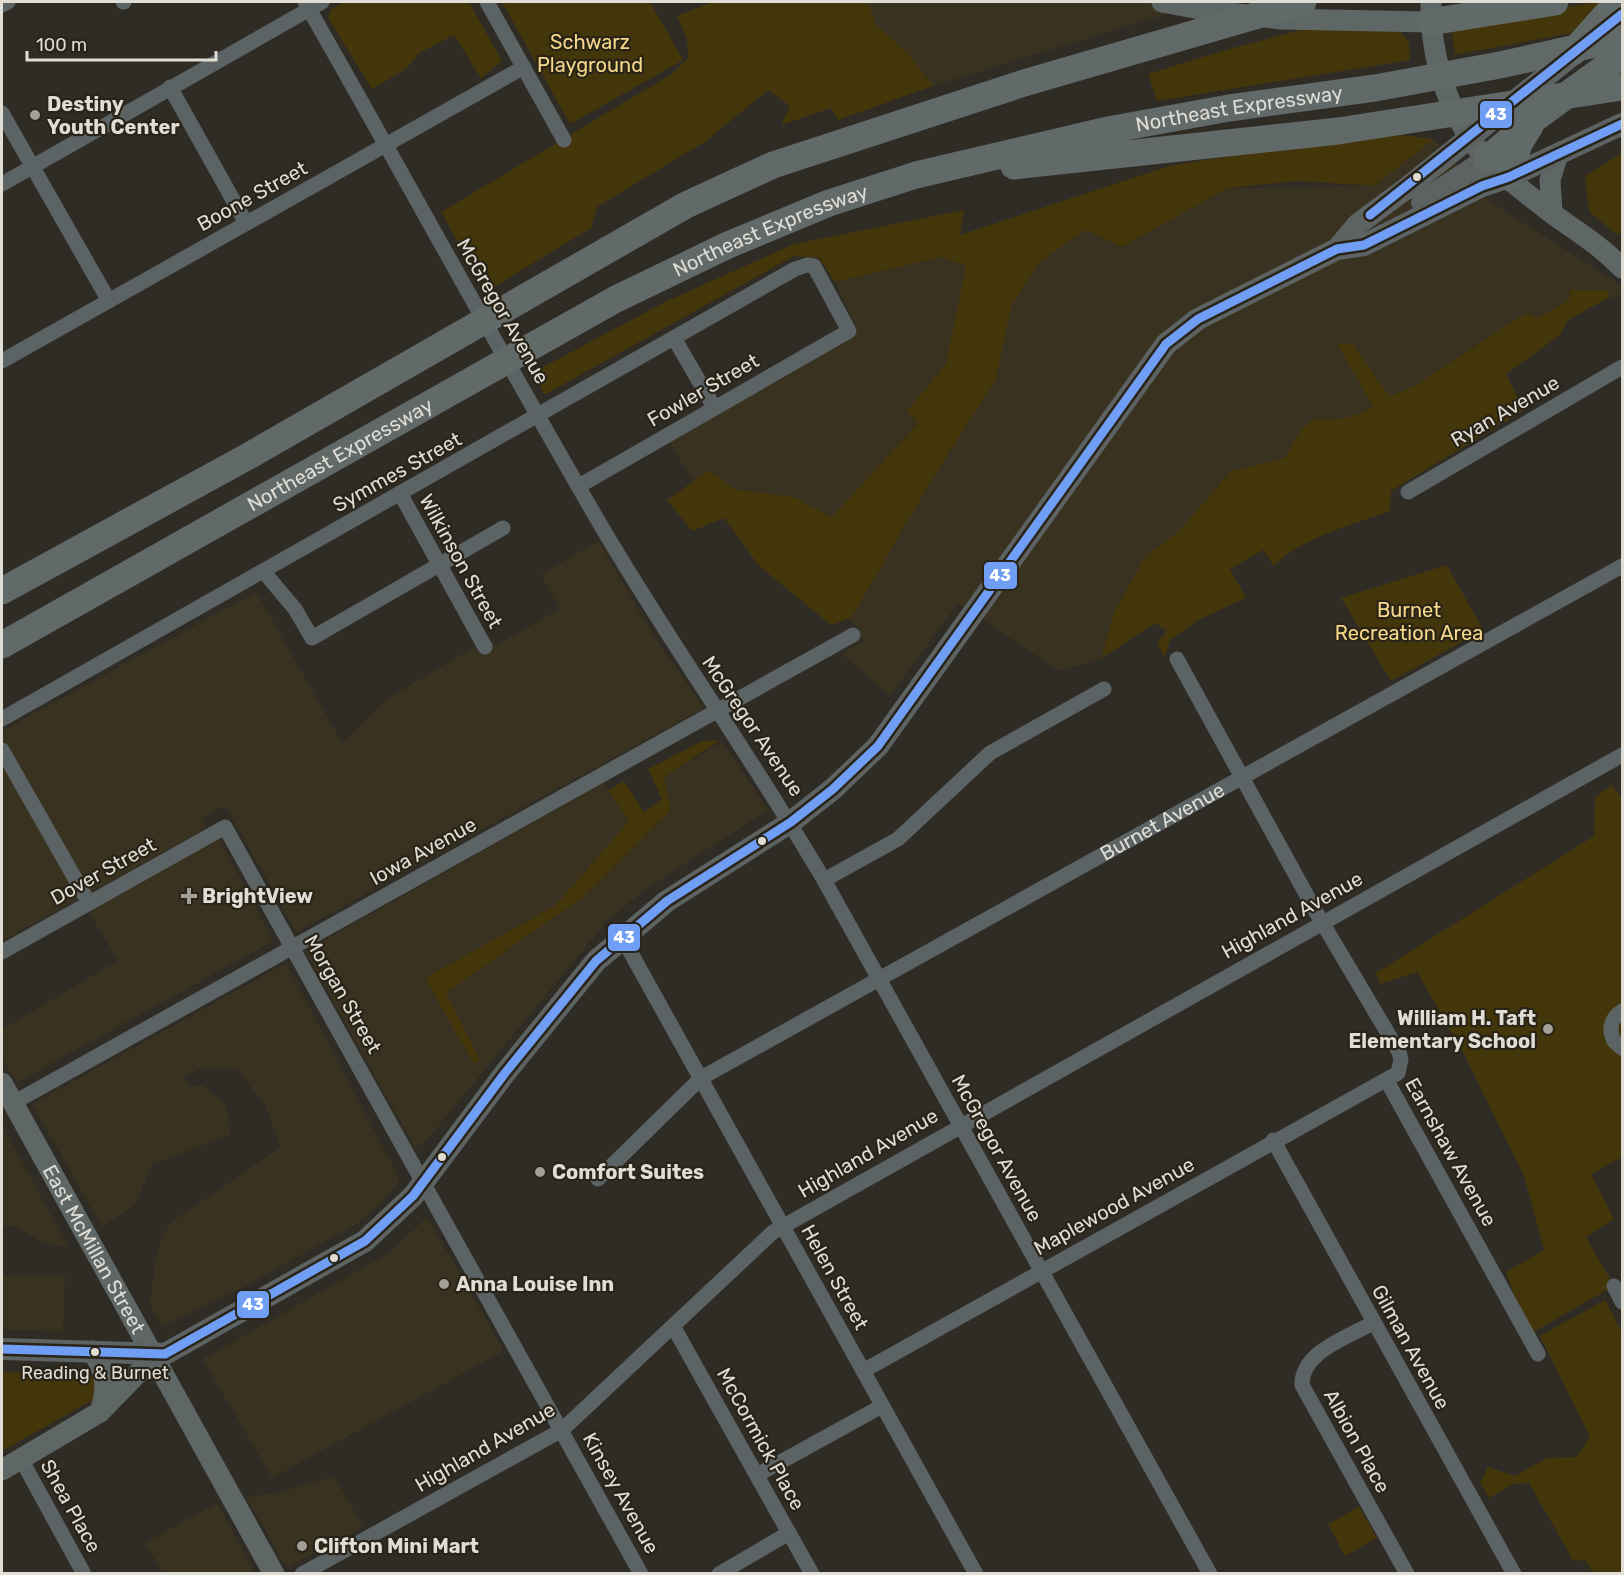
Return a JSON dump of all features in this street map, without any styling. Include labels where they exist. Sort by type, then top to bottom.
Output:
[{"type":"highway","points":[[2,591],[225,470],[697,200],[772,165],[906,120],[1303,2]]},
{"type":"highway","points":[[1431,12],[1555,2]]},
{"type":"highway","points":[[1565,61],[1606,15],[1622,2]]},
{"type":"highway","name":"Northeast Expressway","points":[[2,645],[616,299],[728,245],[829,203],[916,175],[1051,142],[1229,108],[1375,88],[1500,65],[1623,38]]},
{"type":"highway","points":[[1487,159],[1534,119],[1623,56]]},
{"type":"highway","points":[[1384,124],[1623,68]]},
{"type":"highway","points":[[829,203],[1032,163],[1252,141],[1384,124],[1623,87]]},
{"type":"highway","points":[[1509,177],[1519,144],[1534,119]]},
{"type":"main road","points":[[1337,249],[1358,224],[1623,14]]},
{"type":"main road","points":[[2,1349],[165,1354],[365,1241],[388,1222],[423,1182],[572,987],[622,937],[667,901],[791,822],[833,789],[878,746],[1166,344],[1198,319],[1337,249],[1364,245],[1482,186],[1509,177],[1623,124]]},
{"type":"main road","points":[[1380,237],[1390,221],[1487,159]]},
{"type":"street","points":[[2,5],[8,2]]},
{"type":"street","points":[[487,2],[564,140]]},
{"type":"street","points":[[1162,2],[1176,6],[1281,19],[1431,12],[1442,77],[1469,138],[1487,159],[1552,213],[1589,237],[1623,268]]},
{"type":"street","points":[[2,184],[312,4]]},
{"type":"street","name":"McGregor Avenue","points":[[312,4],[386,145],[579,486],[676,650],[719,711],[791,822],[1210,1574]]},
{"type":"street","name":"Boone Street","points":[[2,361],[524,67]]},
{"type":"street","points":[[170,87],[246,224]]},
{"type":"street","points":[[2,113],[109,301]]},
{"type":"street","points":[[1552,213],[1550,180],[1558,154]]},
{"type":"street","name":"Symmes Street","points":[[2,719],[795,269],[807,265],[814,266]]},
{"type":"street","name":"Fowler Street","points":[[579,486],[849,331],[814,266]]},
{"type":"street","points":[[674,338],[714,407]]},
{"type":"street","name":"Ryan Avenue","points":[[1408,492],[1623,367]]},
{"type":"street","name":"Wilkinson Street","points":[[400,495],[485,647]]},
{"type":"street","points":[[262,571],[295,609],[312,638],[503,528]]},
{"type":"street","name":"Burnet Avenue","points":[[598,1179],[701,1078],[1623,566]]},
{"type":"street","name":"Iowa Avenue","points":[[13,1103],[719,711],[853,634]]},
{"type":"street","name":"Earnshaw Avenue","points":[[1177,659],[1323,922],[1399,1052],[1401,1059],[1398,1072],[1387,1081],[1538,1353]]},
{"type":"street","points":[[824,880],[898,839],[990,753],[1104,689]]},
{"type":"street","points":[[2,750],[89,903]]},
{"type":"street","name":"Highland Avenue","points":[[302,1574],[562,1430],[772,1232],[1623,755]]},
{"type":"street","name":"Morgan Street","points":[[225,827],[423,1182]]},
{"type":"street","name":"Dover Street","points":[[2,952],[225,827]]},
{"type":"street","name":"Helen Street","points":[[622,937],[976,1574]]},
{"type":"street","points":[[1623,1011],[1614,1017],[1611,1025],[1614,1041],[1623,1048]]},
{"type":"street","name":"Maplewood Avenue","points":[[863,1371],[1273,1140],[1387,1081]]},
{"type":"street","name":"East McMillan Street","points":[[2,1083],[274,1574]]},
{"type":"street","name":"Gilman Avenue","points":[[1273,1140],[1514,1574]]},
{"type":"street","name":"Kinsey Avenue","points":[[423,1182],[641,1574]]},
{"type":"street","points":[[1614,1286],[1623,1302]]},
{"type":"street","name":"Albion Place","points":[[1373,1323],[1315,1356],[1304,1369],[1302,1385],[1407,1574]]},
{"type":"street","name":"McCormick Place","points":[[673,1326],[812,1574]]},
{"type":"street","points":[[92,1352],[100,1363],[107,1383],[100,1412]]},
{"type":"street","points":[[2,1470],[100,1412],[138,1373],[165,1354]]},
{"type":"street","points":[[757,1475],[882,1406]]},
{"type":"street","name":"Shea Place","points":[[21,1459],[84,1574]]},
{"type":"street","points":[[718,1574],[789,1533]]},
{"type":"shaded area","points":[[868,2],[1205,2],[933,86],[907,52],[876,25]]},
{"type":"shaded area","points":[[1434,139],[1491,202],[1622,286],[1622,296],[1610,297],[1608,290],[1571,290],[1569,300],[1538,318],[1484,339],[1415,385],[1373,407],[1346,419],[1332,422],[1315,419],[1302,428],[1285,458],[1231,471],[1179,531],[1163,543],[1114,612],[1101,659],[1059,671],[958,603],[890,696],[842,654],[864,640],[851,618],[933,478],[996,379],[1011,307],[1037,263],[1086,230],[1122,247],[1228,188],[1374,186]]},
{"type":"shaded area","points":[[942,257],[966,266],[946,364],[907,411],[918,422],[832,518],[794,497],[733,489],[710,470],[693,482],[670,442],[858,333],[835,282]]},
{"type":"shaded area","points":[[599,541],[651,632],[704,708],[296,932],[225,805],[202,818],[207,828],[2,941],[2,731],[256,592],[342,743],[388,698],[490,638],[495,646],[560,609],[541,574]]},
{"type":"shaded area","points":[[722,742],[768,810],[646,889],[607,921],[426,1141],[415,1148],[305,951],[603,783],[629,821],[556,905],[426,978],[480,1060],[446,993],[583,897],[671,810],[664,777]]},
{"type":"shaded area","points":[[218,837],[273,941],[16,1083],[2,1057],[2,1029],[118,961],[88,910]]},
{"type":"shaded area","points":[[286,963],[400,1180],[380,1204],[358,1223],[242,1288],[162,1326],[150,1304],[155,1264],[162,1236],[173,1221],[281,1147],[265,1105],[237,1069],[201,1068],[184,1077],[191,1087],[203,1085],[227,1106],[230,1135],[151,1165],[136,1204],[102,1227],[32,1104]]},
{"type":"shaded area","points":[[2,1125],[69,1248],[43,1243],[13,1225],[2,1227]]},
{"type":"shaded area","points":[[427,1217],[504,1351],[272,1478],[203,1359],[392,1251]]},
{"type":"shaded area","points":[[2,1275],[65,1275],[63,1332],[2,1329]]},
{"type":"shaded area","points":[[334,1476],[363,1527],[287,1568],[246,1497],[278,1493]]},
{"type":"shaded area","points":[[217,1503],[255,1573],[163,1573],[145,1543]]},
{"type":"green space","points":[[345,2],[469,2],[502,61],[481,78],[454,35],[419,53],[406,69],[372,89],[328,18],[332,9]]},
{"type":"green space","name":"Schwarz Playground","points":[[502,2],[650,2],[683,60],[570,124]]},
{"type":"green space","points":[[712,2],[868,2],[876,25],[907,52],[933,86],[838,120],[831,108],[781,125],[790,106],[768,90],[706,141],[597,207],[591,228],[486,292],[441,212],[672,74],[688,58],[687,39],[677,16]]},
{"type":"green space","points":[[1595,2],[1614,2],[1582,31],[1455,55],[1451,27],[1465,27]]},
{"type":"green space","points":[[1312,27],[1400,31],[1409,42],[1410,60],[1157,101],[1148,74]]},
{"type":"green space","points":[[1375,132],[1434,139],[1374,186],[1298,181],[1228,188],[1122,247],[1086,230],[1038,263],[1011,307],[996,379],[933,478],[851,618],[831,625],[758,565],[724,518],[692,531],[667,500],[710,470],[733,489],[794,497],[832,517],[918,423],[907,411],[946,364],[966,266],[942,257],[835,282],[819,258],[794,256],[544,395],[534,372],[665,302],[794,244],[964,210],[960,235],[1169,166]]},
{"type":"green space","points":[[1622,153],[1622,231],[1617,235],[1589,211],[1585,176]]},
{"type":"green space","points":[[1571,290],[1608,290],[1610,297],[1568,320],[1560,335],[1506,374],[1524,410],[1391,491],[1390,511],[1312,540],[1285,556],[1274,566],[1263,550],[1230,569],[1246,598],[1198,620],[1170,640],[1165,658],[1157,643],[1167,631],[1155,623],[1101,659],[1114,612],[1146,556],[1179,531],[1231,471],[1285,458],[1302,428],[1315,419],[1345,418],[1373,407],[1337,343],[1353,345],[1390,397],[1415,385],[1526,313],[1538,318],[1569,300]]},
{"type":"green space","name":"Burnet Recreation Area","points":[[1447,565],[1483,630],[1391,681],[1341,598]]},
{"type":"green space","points":[[720,740],[664,777],[671,810],[583,897],[446,993],[480,1060],[474,1064],[425,978],[556,905],[629,821],[608,790],[624,781],[644,812],[662,799],[648,769],[703,741]]},
{"type":"green space","points":[[1612,785],[1622,799],[1622,1157],[1591,1174],[1614,1219],[1586,1237],[1614,1286],[1528,1335],[1506,1272],[1544,1250],[1524,1176],[1464,1054],[1417,972],[1380,984],[1376,973],[1594,836],[1595,797]]},
{"type":"green space","points":[[1605,1300],[1622,1333],[1622,1573],[1593,1573],[1586,1561],[1573,1560],[1529,1483],[1513,1484],[1489,1498],[1480,1483],[1488,1467],[1515,1476],[1547,1458],[1576,1457],[1590,1437],[1540,1336]]},
{"type":"green space","points":[[2,1372],[91,1376],[96,1380],[96,1398],[2,1451]]},
{"type":"green space","points":[[1359,1507],[1377,1538],[1345,1556],[1328,1524]]},
{"type":"transit line","name":"43","points":[[1370,215],[1622,14]]},
{"type":"transit line","name":"43","points":[[2,1349],[165,1354],[365,1241],[413,1196],[505,1073],[596,961],[667,901],[791,822],[833,789],[878,746],[1166,344],[1198,319],[1337,249],[1364,245],[1482,186],[1509,177],[1622,124]]},
{"type":"place","name":"Destiny Youth Center","points":[[35,115]]},
{"type":"place","name":"BrightView","points":[[189,896]]},
{"type":"place","name":"William H. Taft Elementary School","points":[[1548,1029]]},
{"type":"place","name":"Comfort Suites","points":[[540,1172]]},
{"type":"place","name":"Anna Louise Inn","points":[[444,1284]]},
{"type":"place","name":"Reading & Burnet","points":[[95,1352]]},
{"type":"place","name":"Clifton Mini Mart","points":[[302,1546]]}]
